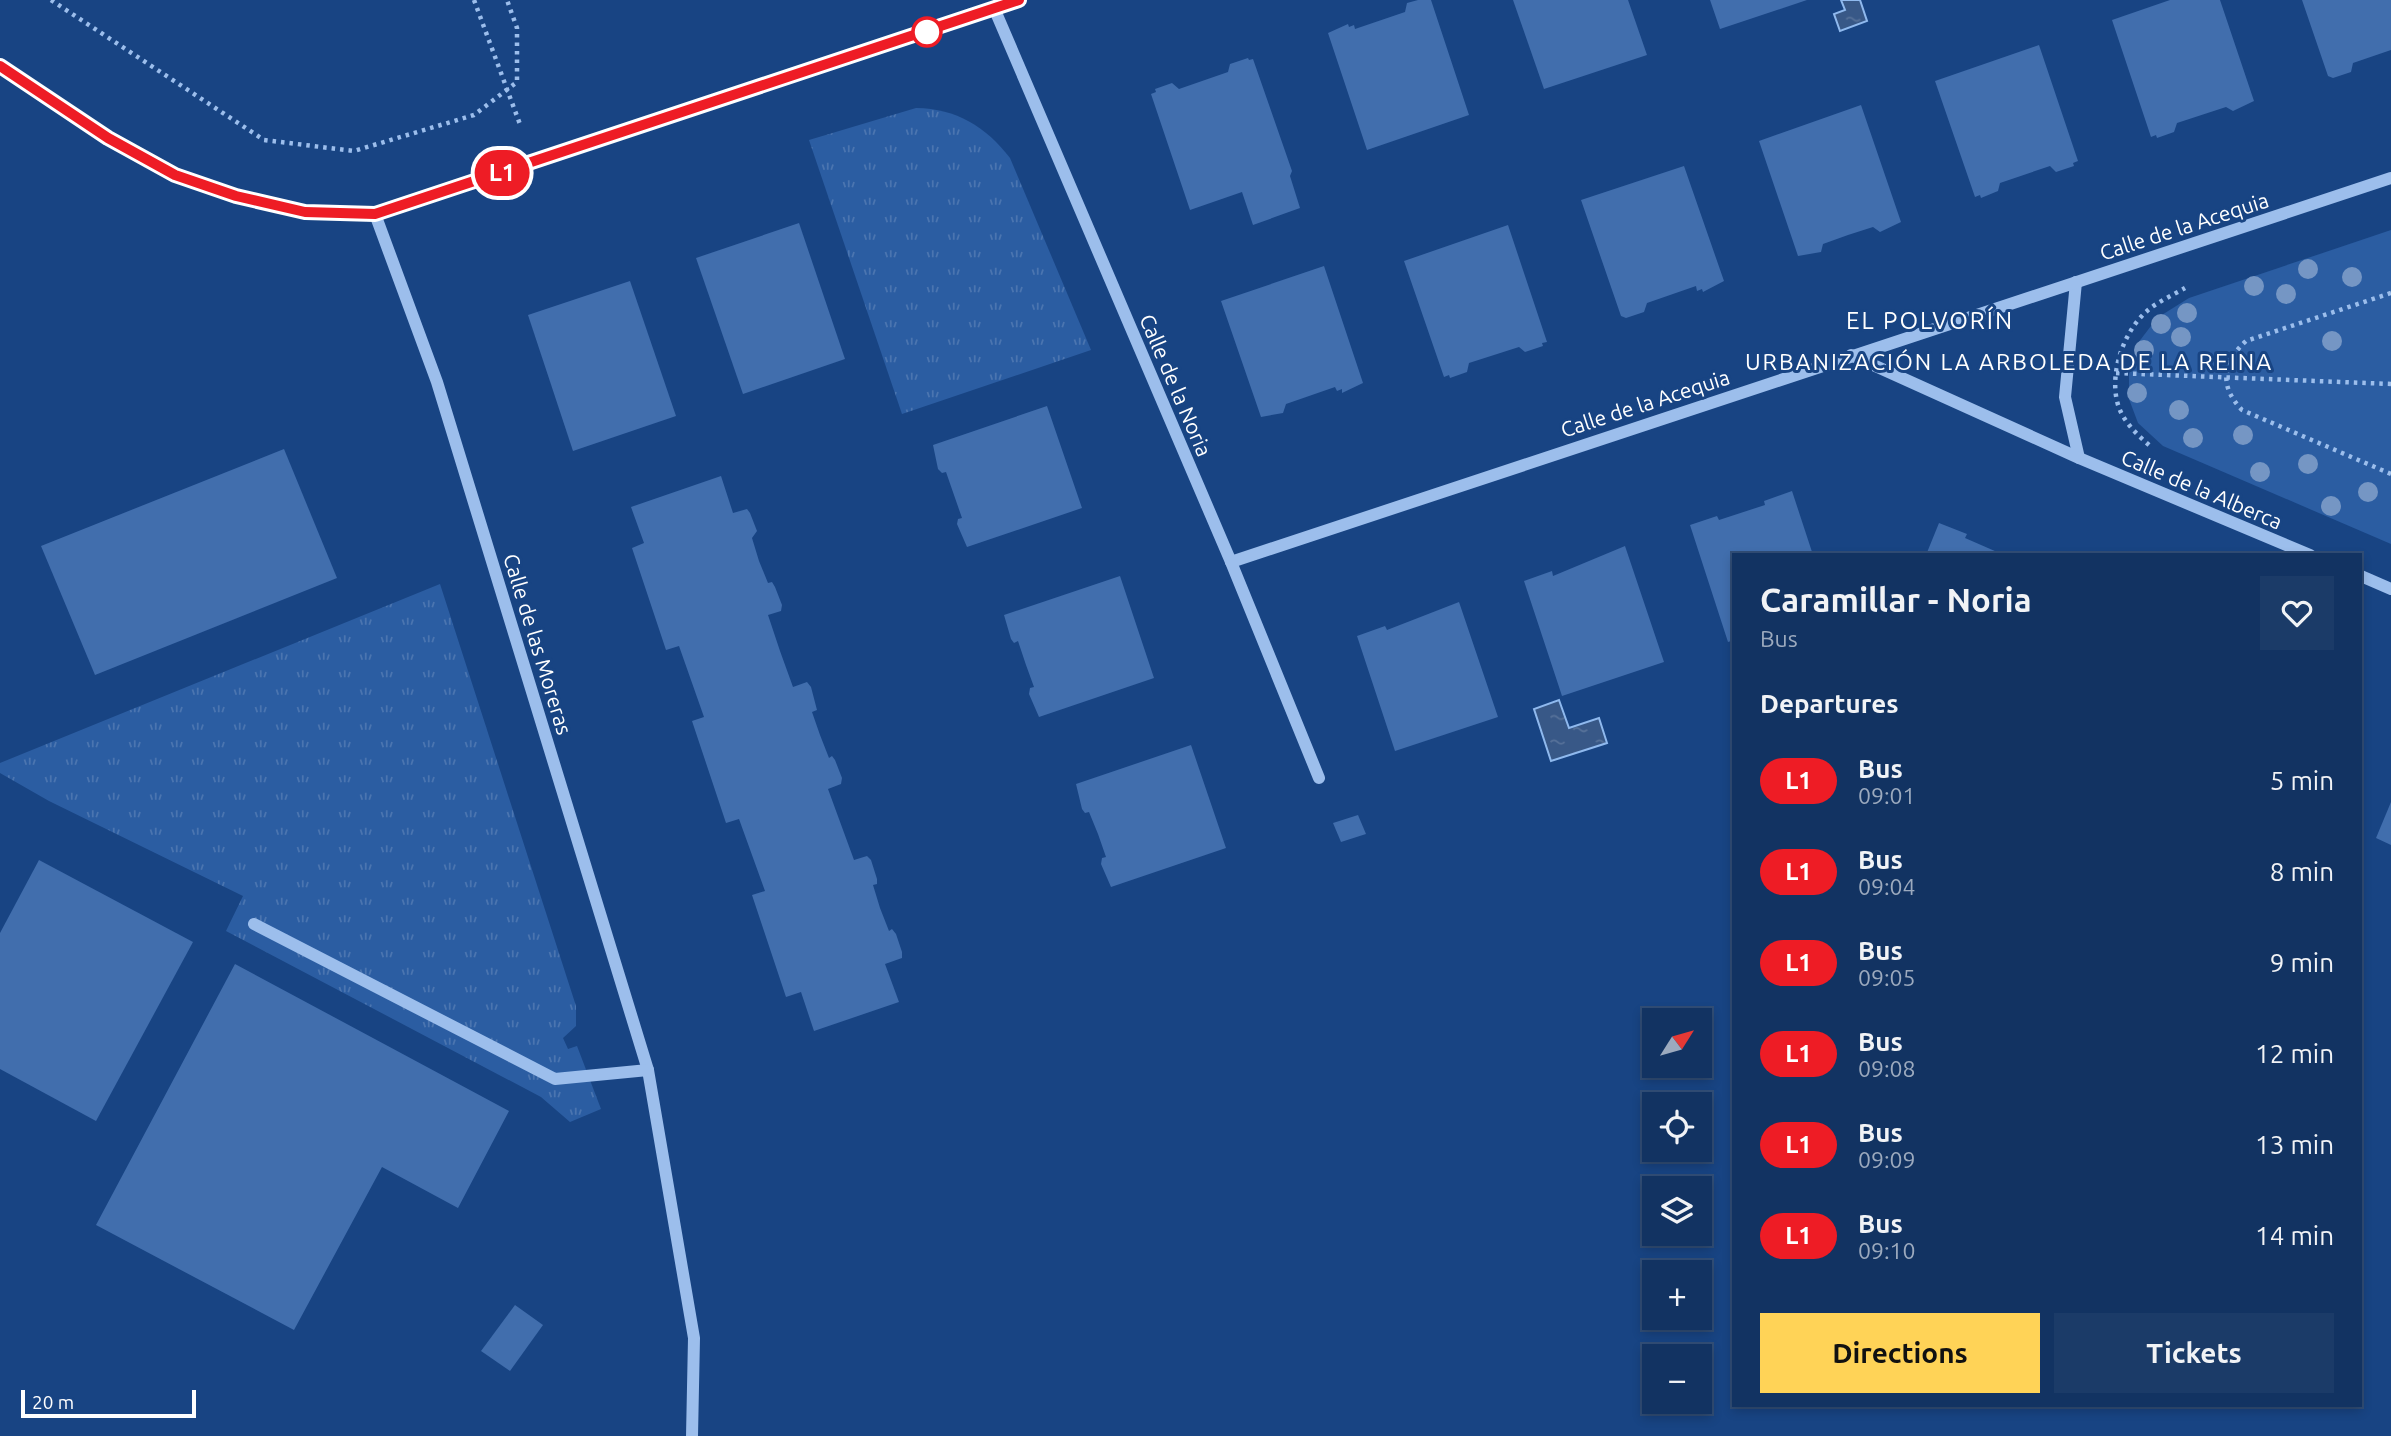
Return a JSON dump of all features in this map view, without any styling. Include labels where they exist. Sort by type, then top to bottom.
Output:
[{"type":"street","points":[[0,66],[108,138],[175,175],[236,196],[305,212],[375,214],[1019,0]]},
{"type":"street","name":"Calle de la Noria","points":[[994,8],[1231,562],[1319,778]]},
{"type":"street","name":"Calle de la Acequia","points":[[1231,562],[2391,178]]},
{"type":"street","name":"Calle de las Moreras","points":[[375,214],[437,382],[648,1070],[694,1338],[692,1436]]},
{"type":"street","points":[[2076,282],[2065,397],[2078,458]]},
{"type":"street","name":"Calle de la Alberca","points":[[1851,355],[2078,458],[2305,553]]},
{"type":"street","points":[[2362,576],[2391,589]]},
{"type":"street","points":[[254,924],[555,1079],[648,1070]]},
{"type":"path","points":[[51,0],[264,141],[354,151],[474,115],[516,82],[517,28],[508,0]]},
{"type":"path","points":[[474,0],[534,162]]},
{"type":"path","points":[[2159,453],[2131,430],[2117,402],[2116,373],[2125,340],[2147,311],[2197,284]]},
{"type":"path","points":[[2391,293],[2245,341],[2233,353],[2225,375],[2229,396],[2242,410],[2391,474]]},
{"type":"path","points":[[2116,373],[2225,375],[2391,384]]},
{"type":"green space","points":[[916,108],[944,112],[969,121],[991,137],[1010,158],[1091,350],[902,414],[809,140]]},
{"type":"green space","points":[[2391,230],[2391,544],[2163,446],[2138,423],[2129,399],[2129,374],[2138,343],[2157,318],[2189,298]]},
{"type":"green space","points":[[440,584],[576,1006],[576,1026],[563,1038],[568,1049],[577,1046],[601,1109],[570,1122],[541,1097],[226,931],[243,896],[49,801],[0,773],[0,763]]},
{"type":"water","points":[[1841,0],[1860,0],[1867,21],[1840,31],[1834,14],[1845,10]]},
{"type":"water","points":[[1559,700],[1569,728],[1599,718],[1607,743],[1551,761],[1534,709]]},
{"type":"building","points":[[1431,0],[1469,115],[1367,150],[1328,33],[1348,24],[1349,27],[1354,25],[1355,29],[1405,12],[1407,3]]},
{"type":"building","points":[[1513,0],[1628,0],[1647,55],[1544,89]]},
{"type":"building","points":[[1710,0],[1807,0],[1720,29]]},
{"type":"building","points":[[2170,0],[2220,0],[2254,101],[2233,111],[2226,107],[2177,123],[2174,132],[2157,138],[2156,135],[2151,137],[2112,20]]},
{"type":"building","points":[[2302,0],[2391,0],[2391,50],[2353,63],[2351,72],[2333,78],[2328,76]]},
{"type":"building","points":[[2039,45],[2078,161],[2073,163],[2074,166],[2056,172],[2050,166],[2000,183],[1998,191],[1981,198],[1980,195],[1975,197],[1935,81]]},
{"type":"building","points":[[1253,59],[1292,171],[1290,176],[1300,208],[1253,225],[1242,192],[1190,210],[1151,94],[1156,92],[1155,89],[1172,83],[1179,89],[1228,72],[1230,64]]},
{"type":"building","points":[[1861,105],[1901,222],[1880,232],[1873,227],[1848,235],[1823,244],[1821,252],[1798,256],[1759,141]]},
{"type":"building","points":[[1684,166],[1724,281],[1703,292],[1702,289],[1697,291],[1696,286],[1647,303],[1644,312],[1626,318],[1621,316],[1581,200]]},
{"type":"building","points":[[799,223],[845,359],[743,394],[696,258]]},
{"type":"building","points":[[1508,225],[1547,342],[1525,352],[1519,347],[1469,363],[1467,372],[1450,378],[1449,375],[1444,377],[1404,261]]},
{"type":"building","points":[[1324,266],[1363,383],[1342,393],[1342,389],[1337,391],[1335,387],[1286,404],[1283,413],[1261,417],[1221,301]]},
{"type":"building","points":[[630,281],[676,416],[573,451],[528,315]]},
{"type":"building","points":[[1047,406],[1082,508],[967,547],[957,524],[958,519],[962,518],[946,472],[942,473],[938,469],[933,445]]},
{"type":"building","points":[[284,449],[337,578],[95,675],[41,546]]},
{"type":"building","points":[[721,476],[733,513],[747,509],[757,531],[752,538],[759,561],[768,583],[772,582],[782,605],[781,611],[768,615],[780,651],[793,687],[807,682],[811,687],[817,710],[812,712],[829,758],[832,756],[835,760],[842,778],[841,784],[828,789],[854,860],[867,856],[871,860],[877,879],[877,884],[873,885],[880,908],[889,931],[892,929],[896,934],[902,952],[902,958],[885,964],[899,1002],[814,1031],[801,992],[786,997],[752,895],[765,891],[739,819],[726,823],[692,721],[704,717],[679,646],[666,650],[632,548],[644,543],[631,507]]},
{"type":"building","points":[[1792,491],[1812,553],[1732,553],[1732,641],[1728,642],[1690,525],[1717,516],[1719,520],[1765,505],[1764,501]]},
{"type":"building","points":[[1939,523],[1967,534],[1965,538],[1999,553],[1927,553]]},
{"type":"building","points":[[1625,546],[1664,662],[1562,696],[1524,581],[1552,571],[1553,576]]},
{"type":"building","points":[[1120,576],[1154,678],[1039,717],[1029,694],[1030,688],[1034,687],[1018,641],[1014,643],[1011,639],[1004,615]]},
{"type":"building","points":[[1459,602],[1498,717],[1395,751],[1357,636],[1385,626],[1387,630]]},
{"type":"building","points":[[1191,745],[1226,848],[1111,887],[1101,864],[1102,858],[1106,857],[1089,812],[1085,813],[1082,809],[1076,784]]},
{"type":"building","points":[[2391,802],[2391,845],[2376,838]]},
{"type":"building","points":[[1358,815],[1366,834],[1341,842],[1333,823]]},
{"type":"building","points":[[39,860],[193,942],[96,1121],[0,1069],[0,933]]},
{"type":"building","points":[[235,964],[509,1111],[458,1208],[382,1167],[294,1330],[96,1225]]},
{"type":"building","points":[[515,1305],[543,1325],[510,1371],[481,1351]]},
{"type":"bus line","name":"L1","points":[[0,66],[108,138],[175,175],[236,196],[305,212],[375,214],[1019,0]]},
{"type":"district","name":"EL POLVORÍN","points":[[1930,320]]},
{"type":"district","name":"URBANIZACIÓN LA ARBOLEDA DE LA REINA","points":[[2009,361]]}]
